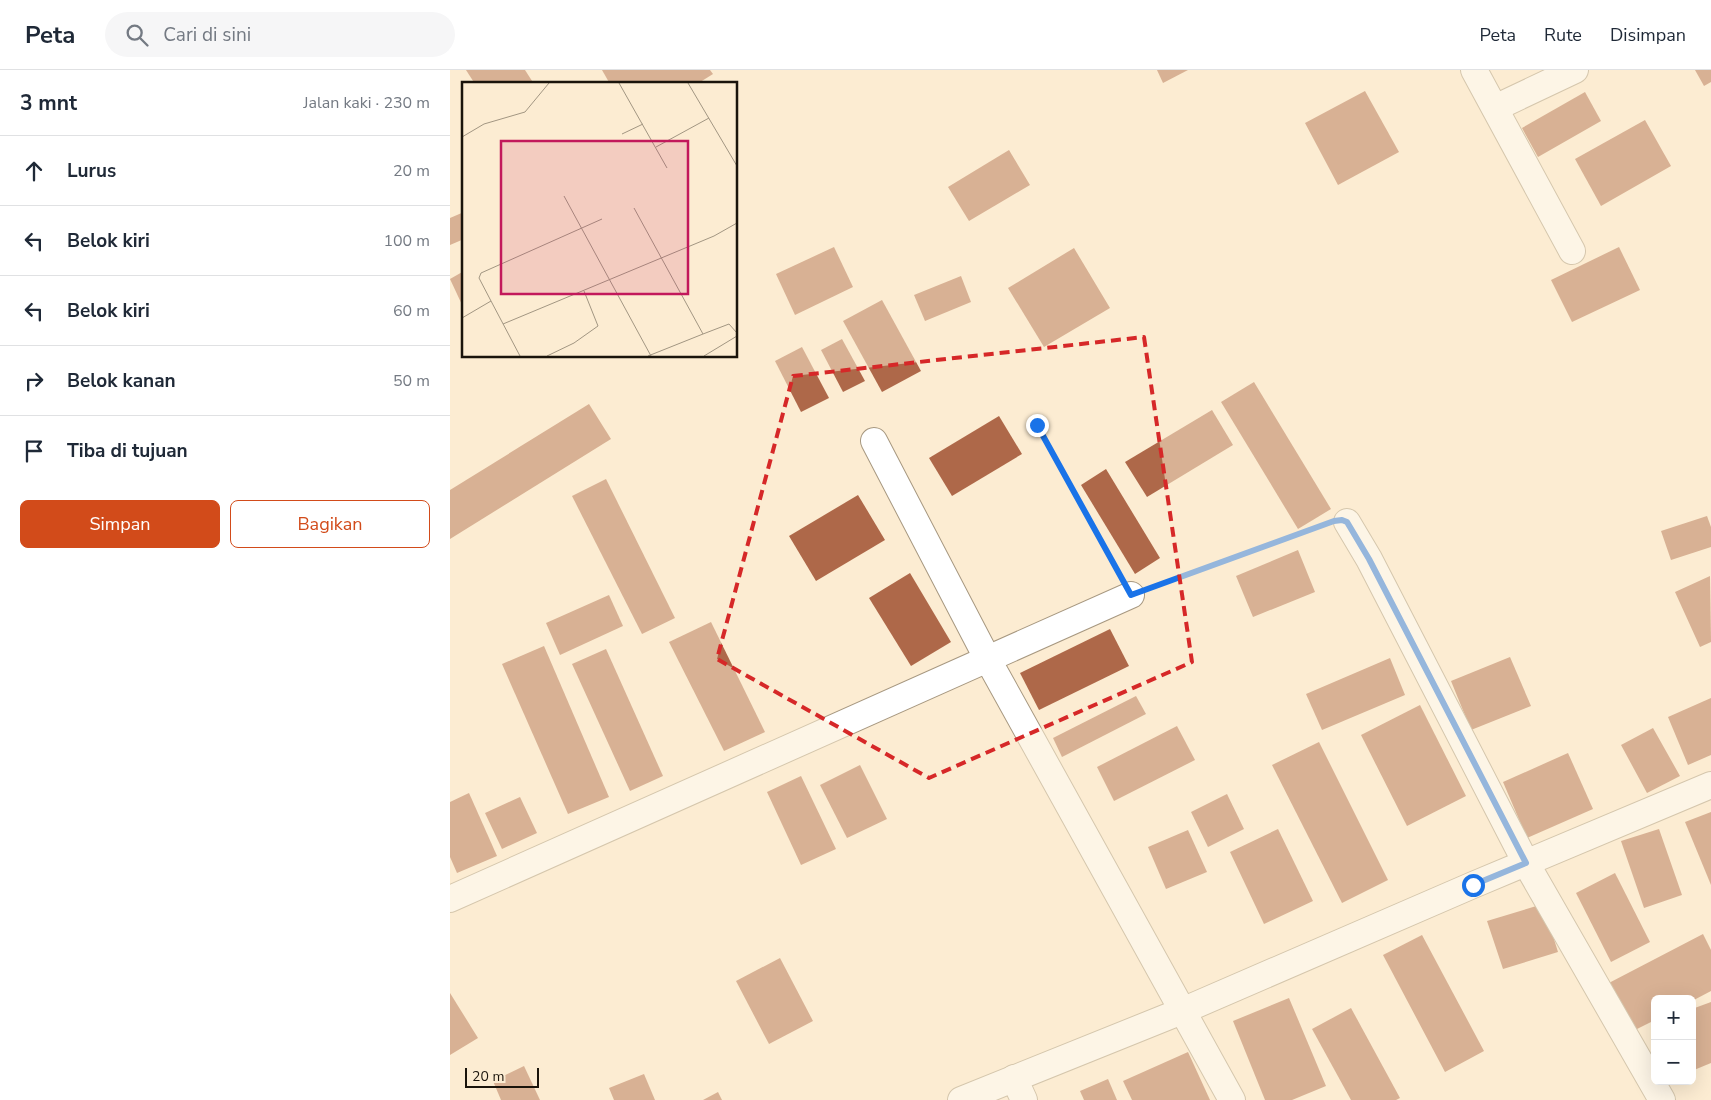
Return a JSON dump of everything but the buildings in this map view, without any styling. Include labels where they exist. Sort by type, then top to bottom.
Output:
[{"type":"street","points":[[1474,70],[1572,251]]},
{"type":"street","points":[[1495,108],[1575,70]]},
{"type":"street","points":[[874,441],[988,658],[1232,1100]]},
{"type":"street","points":[[1347,522],[1369,559],[1526,863],[1662,1100]]},
{"type":"street","points":[[450,900],[1131,595]]},
{"type":"street","points":[[962,1100],[1019,1089],[1182,1011],[1711,785]]},
{"type":"path","points":[[1037,425],[1131,595],[1334,521],[1342,520],[1347,522]]},
{"type":"highlighted area","points":[[1144,337],[1192,662],[929,778],[717,659],[793,376]]},
{"type":"route","points":[[1037,425],[1131,595],[1334,521],[1342,520],[1347,522],[1369,559],[1526,863],[1473,885]]}]
